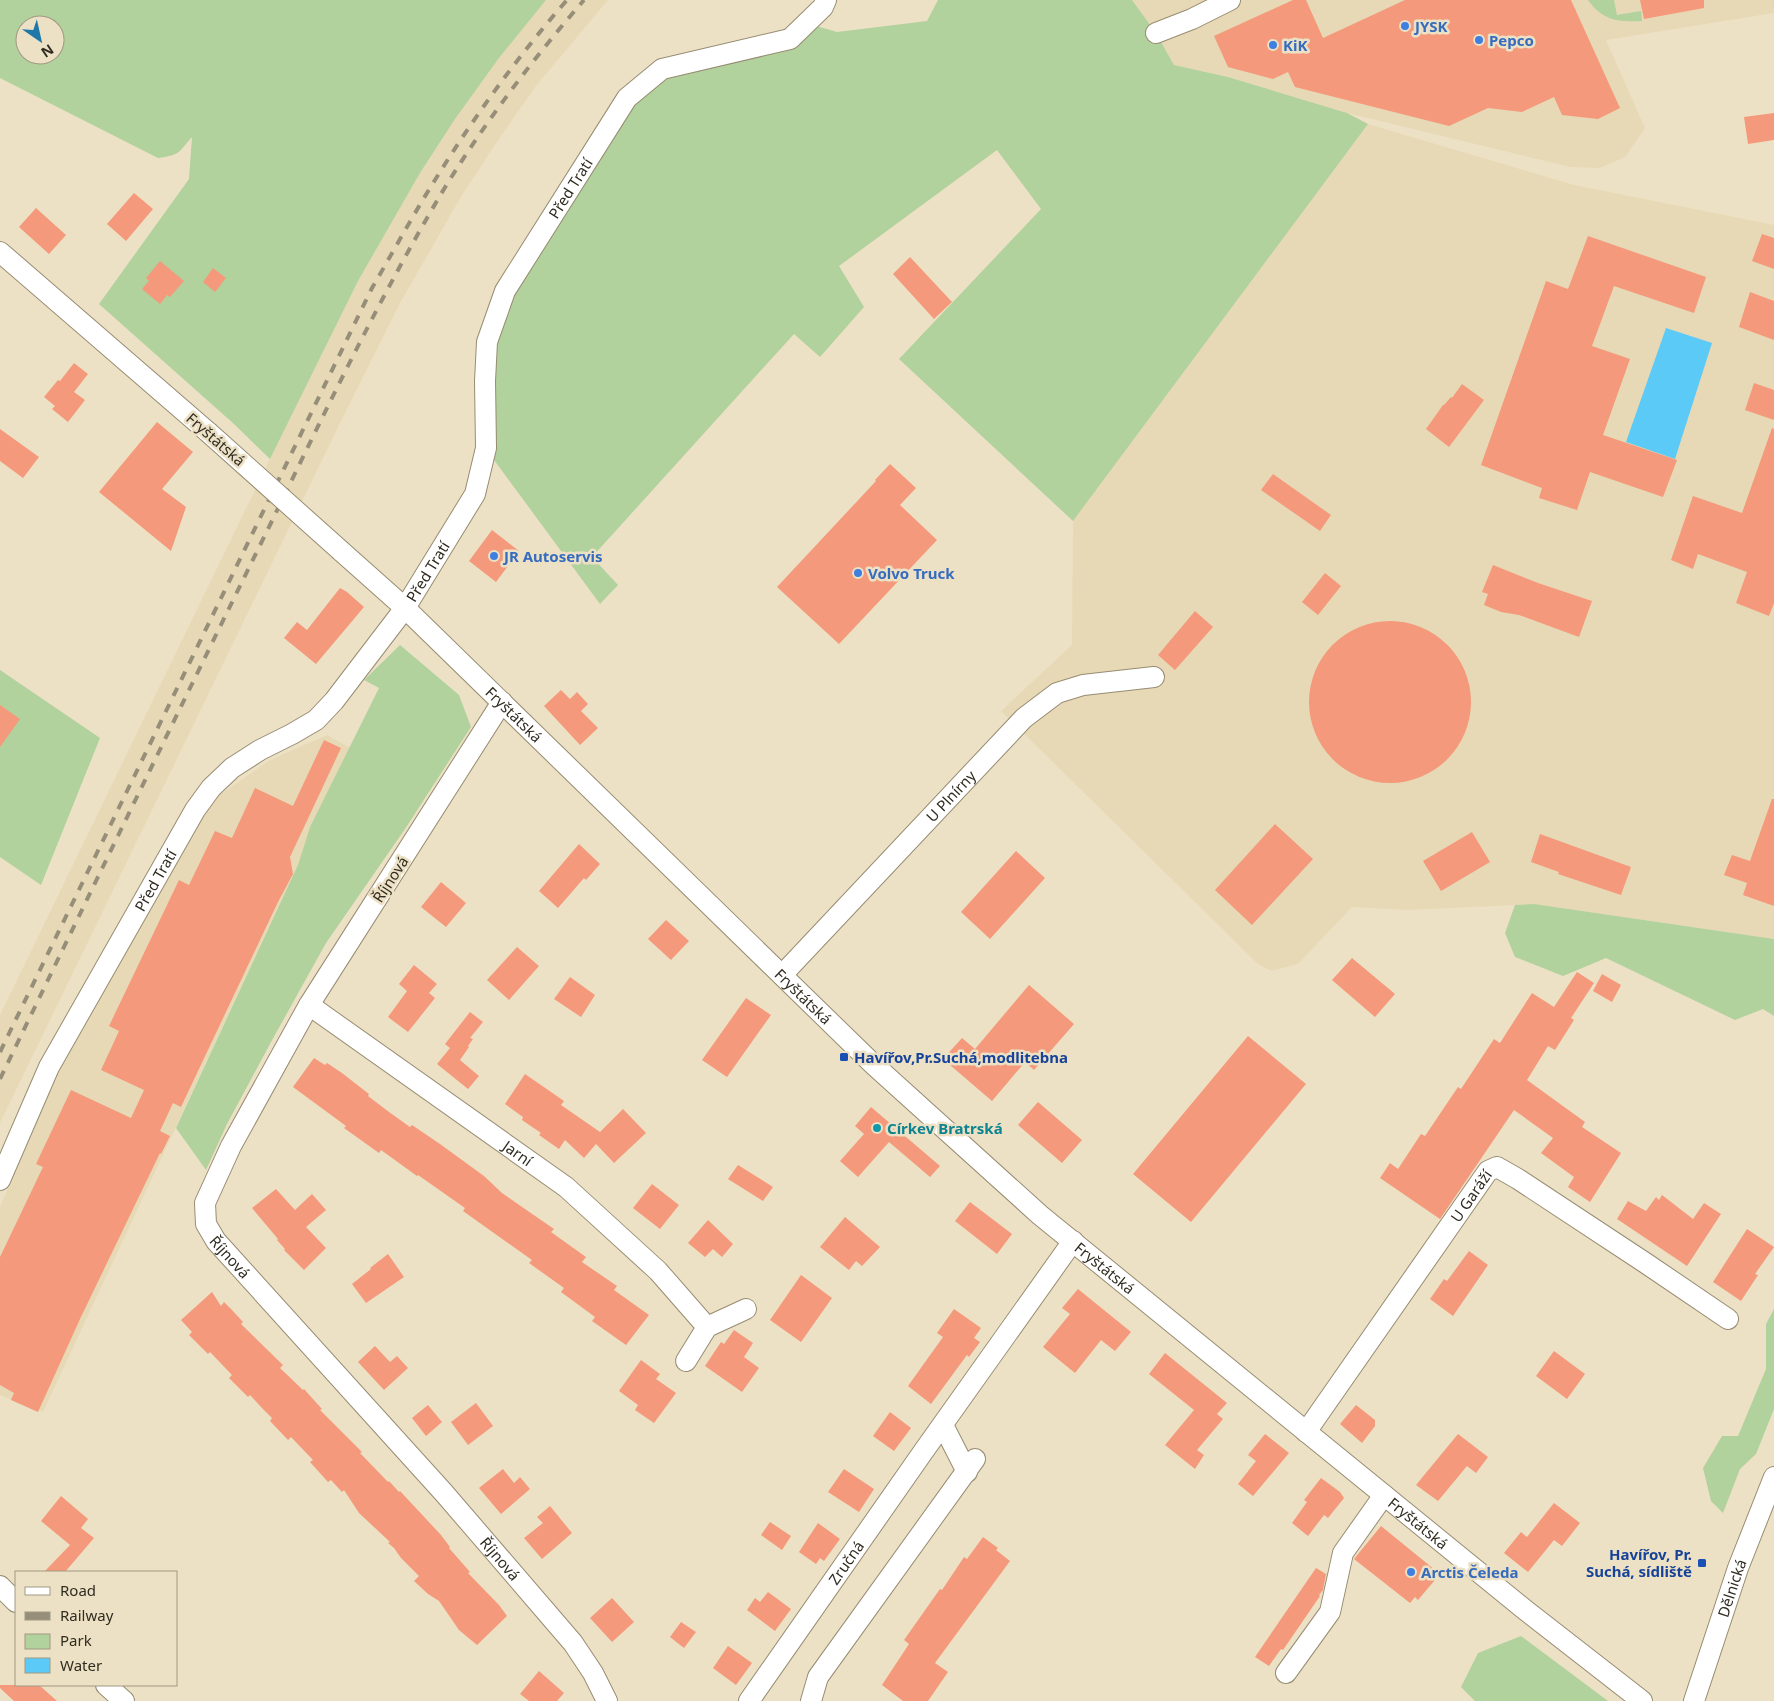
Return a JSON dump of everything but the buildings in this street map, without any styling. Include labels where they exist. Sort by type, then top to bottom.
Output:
[{"type":"street","name":"Před Tratí","points":[[0,1180],[49,1067],[195,810],[211,788],[232,768],[260,750],[316,720],[334,701],[405,608],[475,494],[486,448],[485,381],[487,342],[505,291],[627,98],[662,69],[790,38],[823,7],[826,0]]},
{"type":"street","points":[[1156,33],[1192,19],[1230,0]]},
{"type":"street","name":"Fryštátská","points":[[0,252],[208,432],[405,608],[874,1065],[1040,1215],[1306,1432],[1642,1701]]},
{"type":"street","name":"U Plnírny","points":[[782,975],[1024,718],[1057,692],[1083,685],[1154,677]]},
{"type":"street","name":"Říjnová","points":[[502,702],[309,1005],[231,1146],[205,1203],[206,1224],[216,1241],[437,1485],[573,1643],[607,1701]]},
{"type":"street","name":"Jarní","points":[[309,1005],[566,1187],[658,1271],[707,1326]]},
{"type":"street","name":"U Garáží","points":[[1306,1432],[1488,1170],[1497,1167],[1621,1246],[1728,1319]]},
{"type":"street","name":"Zručná","points":[[749,1701],[922,1452],[1073,1241]]},
{"type":"street","points":[[686,1361],[707,1326],[746,1309]]},
{"type":"street","points":[[811,1701],[818,1677],[971,1465],[943,1425]]},
{"type":"street","name":"Dělnická","points":[[1694,1701],[1738,1568],[1774,1477]]},
{"type":"street","points":[[1286,1673],[1330,1612],[1343,1553],[1384,1494]]},
{"type":"street","points":[[0,1586],[15,1601]]},
{"type":"street","points":[[107,1686],[124,1701]]},
{"type":"shaded area","points":[[546,0],[608,0],[536,86],[494,146],[461,197],[400,303],[0,1123],[0,1015],[270,459],[358,281],[420,173],[455,119],[499,58]]},
{"type":"shaded area","points":[[1132,0],[1774,0],[1774,13],[1606,40],[1645,128],[1625,157],[1600,168],[1570,167],[1347,113],[1228,77],[1174,65],[1156,33]]},
{"type":"shaded area","points":[[1368,124],[1574,185],[1774,225],[1774,939],[1534,904],[1408,910],[1352,907],[1298,964],[1271,971],[1258,964],[1001,711],[1072,645],[1073,521]]},
{"type":"shaded area","points":[[327,735],[350,748],[310,827],[298,865],[43,1412],[0,1395],[0,1207],[61,1066],[172,863],[214,799],[270,760]]},
{"type":"green space","points":[[0,0],[546,0],[499,58],[455,119],[420,173],[358,281],[270,459],[234,424],[99,304],[189,179],[192,137],[178,152],[171,156],[158,158],[0,78]]},
{"type":"green space","points":[[938,0],[1132,0],[1156,33],[1174,65],[1228,77],[1347,113],[1368,124],[1073,521],[899,359],[1041,209],[997,150],[839,266],[864,307],[820,357],[794,334],[592,557],[618,585],[600,604],[486,449],[487,342],[627,98],[662,69],[790,39],[806,23],[837,32],[927,21]]},
{"type":"green space","points":[[1588,0],[1614,0],[1617,15],[1641,11],[1642,21],[1612,19],[1599,12]]},
{"type":"green space","points":[[400,645],[459,695],[471,727],[405,829],[326,943],[227,1124],[206,1170],[176,1128],[298,865],[310,827],[379,688],[364,680]]},
{"type":"green space","points":[[0,670],[100,738],[41,885],[0,857]]},
{"type":"green space","points":[[1534,904],[1774,939],[1774,1016],[1763,1009],[1735,1020],[1606,958],[1563,976],[1515,957],[1505,933],[1515,905]]},
{"type":"green space","points":[[1774,1309],[1774,1409],[1756,1454],[1740,1469],[1723,1513],[1711,1501],[1703,1468],[1722,1436],[1738,1436],[1766,1369],[1766,1324]]},
{"type":"green space","points":[[1521,1636],[1608,1701],[1475,1701],[1461,1687],[1478,1653]]},
{"type":"water","points":[[1666,328],[1712,343],[1675,459],[1626,442]]},
{"type":"railway","points":[[0,1052],[372,288],[427,193],[465,133],[497,87],[567,0]]},
{"type":"railway","points":[[0,1079],[331,400],[397,272],[444,189],[493,115],[546,45],[584,0]]},
{"type":"place","name":"JYSK","points":[[1405,26]]},
{"type":"place","name":"Pepco","points":[[1479,40]]},
{"type":"place","name":"KiK","points":[[1273,45]]},
{"type":"place","name":"JR Autoservis","points":[[494,556]]},
{"type":"place","name":"Volvo Truck","points":[[858,573]]},
{"type":"place","name":"Havířov,Pr.Suchá,modlitebna","points":[[844,1057]]},
{"type":"place","name":"Církev Bratrská","points":[[877,1128]]},
{"type":"place","name":"Havířov, Pr. Suchá, sídliště","points":[[1702,1563]]},
{"type":"place","name":"Arctis Čeleda","points":[[1411,1572]]}]
